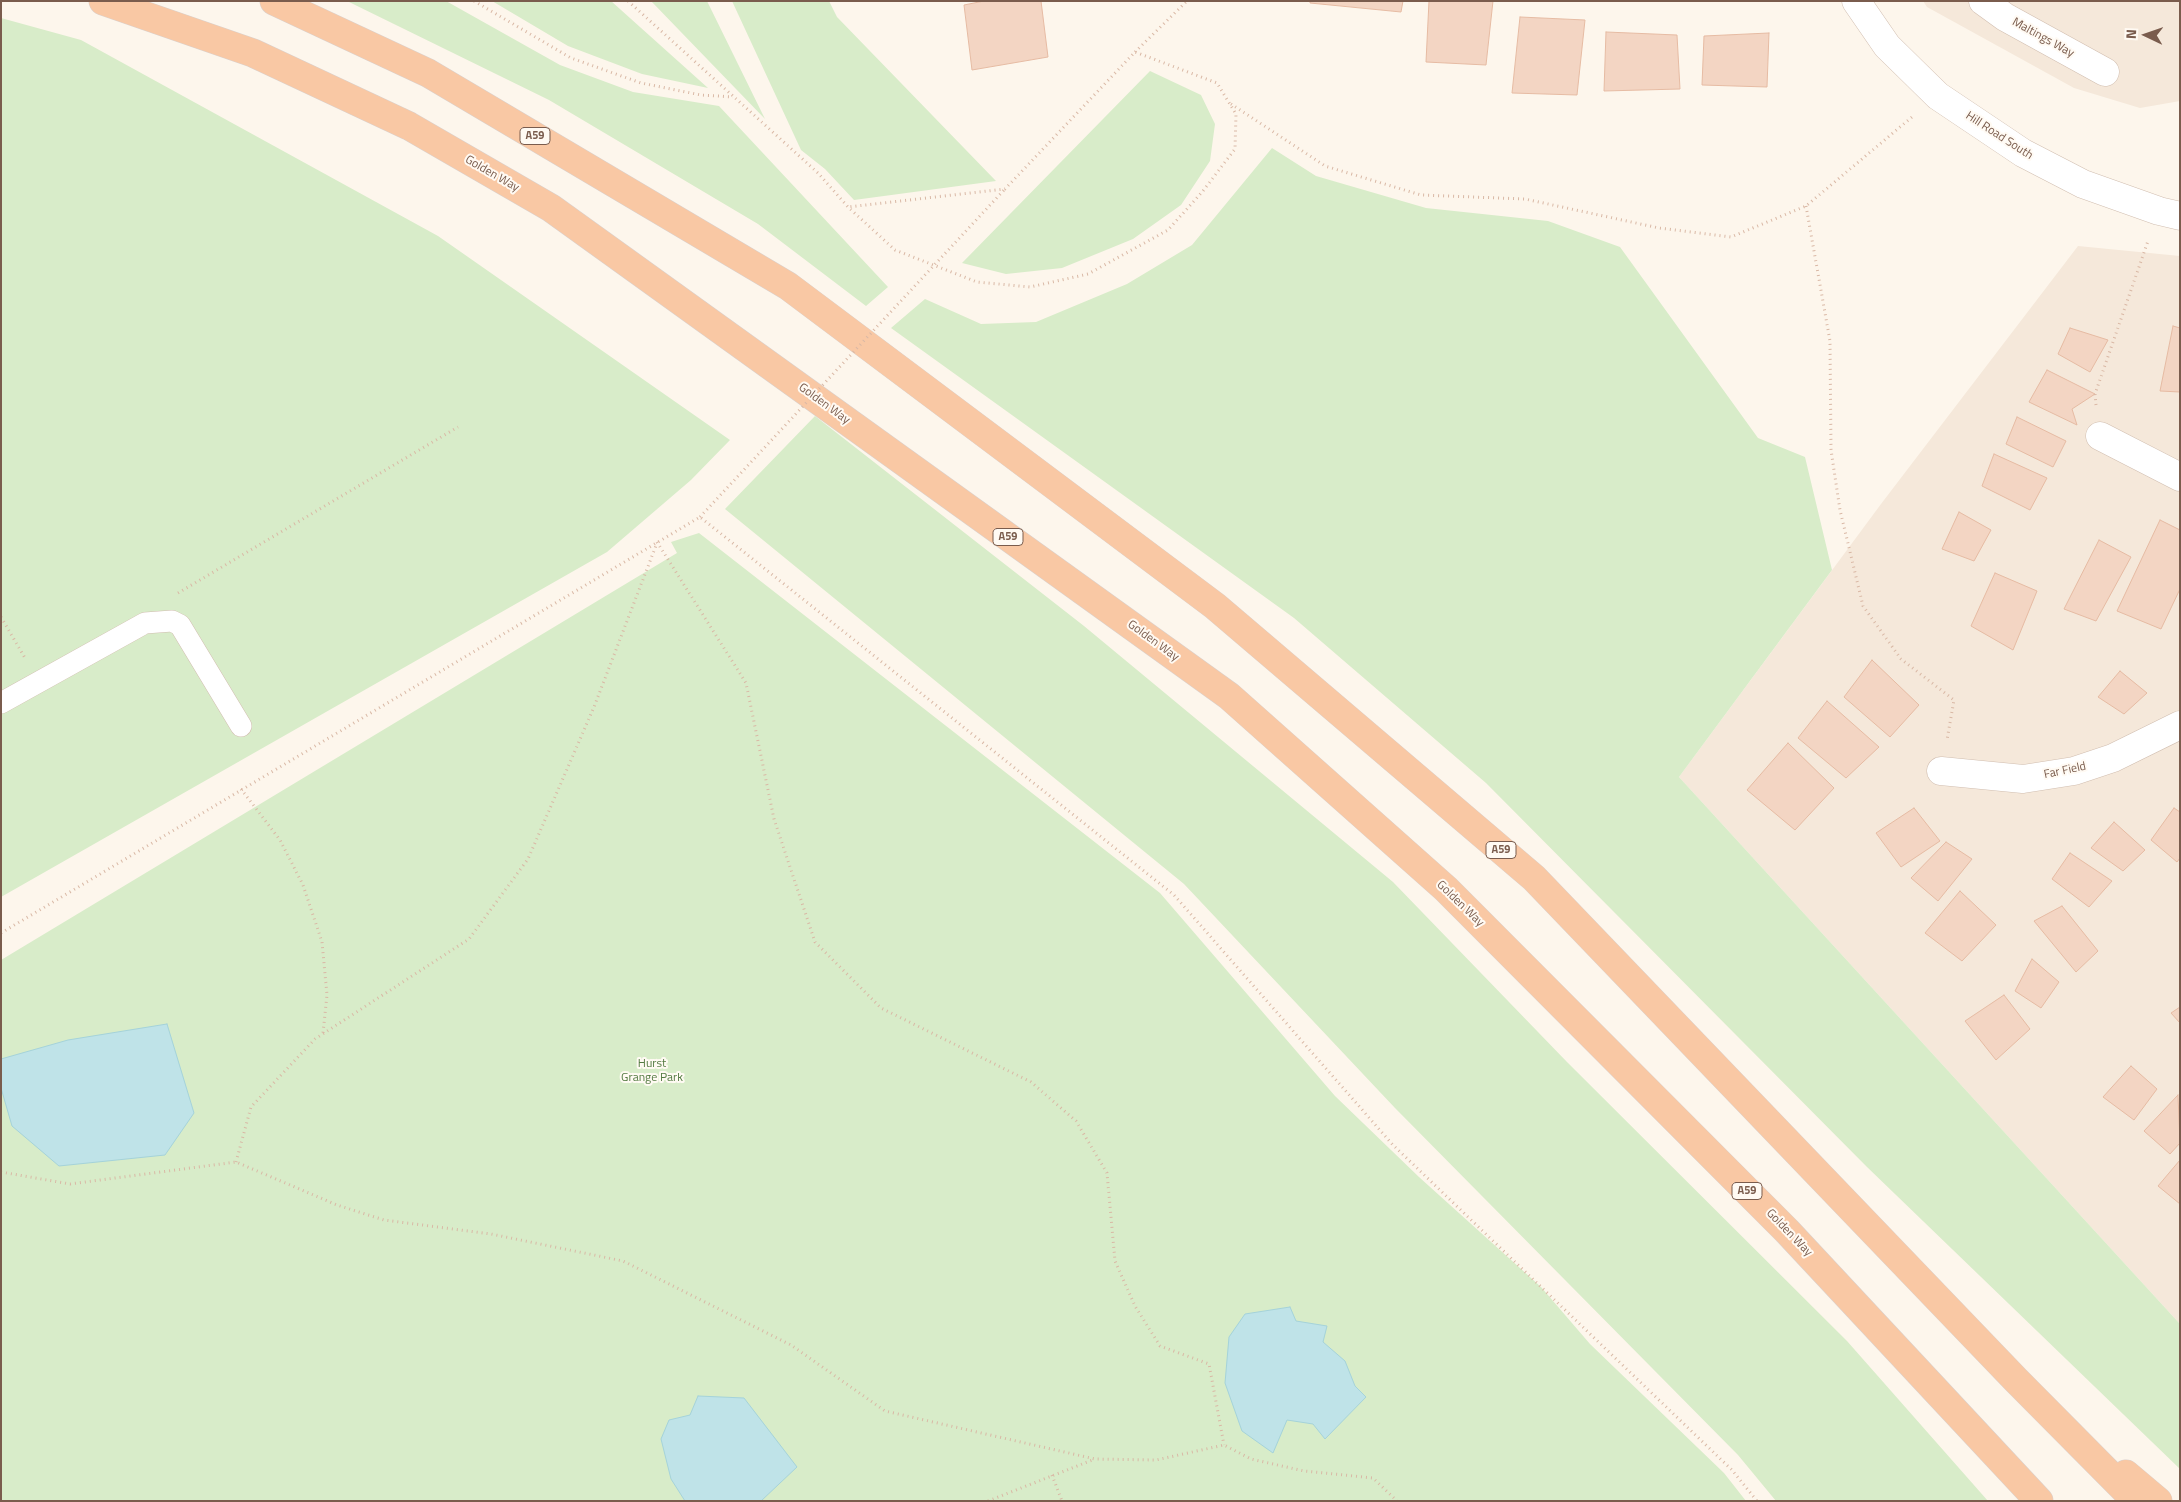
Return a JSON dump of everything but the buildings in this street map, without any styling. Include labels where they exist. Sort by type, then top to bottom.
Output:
[{"type":"highway","name":"Golden Way","points":[[103,1],[253,53],[409,126],[552,208],[1229,696],[1446,889],[1787,1231],[2039,1501]]},
{"type":"highway","name":"A59","points":[[274,1],[428,73],[788,286],[1215,606],[1534,878],[2016,1380],[2136,1501]]},
{"type":"highway","points":[[2016,1380],[2158,1501]]},
{"type":"street","name":"Hill Road South","points":[[1856,1],[1887,46],[1938,96],[2023,153],[2083,184],[2169,213]]},
{"type":"street","name":"Maltings Way","points":[[1983,1],[2005,17],[2105,72]]},
{"type":"street","points":[[2100,436],[2180,477]]},
{"type":"street","name":"Far Field","points":[[1941,771],[2022,779],[2074,771],[2113,758],[2180,725]]},
{"type":"lane","points":[[1,703],[145,623],[161,620],[172,621],[180,625],[241,726]]},
{"type":"path","points":[[474,1],[571,58],[640,83],[701,95],[733,97]]},
{"type":"path","points":[[628,1],[818,173],[848,207],[895,250],[977,282],[1030,287],[1088,274],[1168,230],[1203,192],[1235,149],[1236,114],[1217,83],[1136,52]]},
{"type":"path","points":[[1,932],[700,517],[1005,189],[1187,1]]},
{"type":"path","points":[[1229,102],[1325,166],[1421,195],[1525,199],[1659,228],[1731,237],[1806,206],[1938,96]]},
{"type":"path","points":[[848,207],[1005,189]]},
{"type":"path","points":[[1806,206],[1830,341],[1831,450],[1840,510],[1863,606],[1900,659],[1954,700],[1941,771]]},
{"type":"path","points":[[2100,436],[2094,394],[2169,213]]},
{"type":"path","points":[[161,620],[174,595],[458,427]]},
{"type":"path","points":[[700,517],[1174,895],[1393,1145],[1732,1470],[1756,1501]]},
{"type":"path","points":[[236,1162],[251,1108],[314,1039],[469,939],[528,859],[594,707],[657,542]]},
{"type":"path","points":[[657,542],[746,683],[774,819],[815,942],[880,1008],[1031,1082],[1076,1121],[1107,1173],[1115,1261],[1135,1306],[1160,1346],[1209,1364],[1224,1445]]},
{"type":"path","points":[[1,617],[39,682]]},
{"type":"path","points":[[241,789],[280,840],[303,884],[322,942],[327,995],[323,1033]]},
{"type":"path","points":[[1,1172],[70,1184],[236,1162],[336,1206],[384,1220],[491,1234],[623,1261],[791,1345],[885,1411],[1096,1459],[1156,1460],[1224,1445],[1252,1459],[1304,1471],[1373,1478],[1397,1501]]},
{"type":"path","points":[[988,1501],[1096,1459]]},
{"type":"path","points":[[1052,1476],[1062,1501]]},
{"type":"shaded area","points":[[1923,1],[2180,1],[2180,101],[2140,108],[2074,88],[1927,7]]},
{"type":"shaded area","points":[[2078,246],[2180,256],[2180,1324],[1679,777],[1881,504]]},
{"type":"green space","points":[[347,1],[446,1],[560,65],[633,92],[719,106],[888,287],[866,306],[758,224],[549,100]]},
{"type":"green space","points":[[492,1],[611,1],[708,88],[642,74],[568,46]]},
{"type":"green space","points":[[651,1],[707,1],[765,119]]},
{"type":"green space","points":[[732,1],[829,1],[837,17],[996,181],[854,200],[825,169],[801,150]]},
{"type":"green space","points":[[1,18],[81,40],[438,236],[730,440],[691,480],[607,552],[1,897]]},
{"type":"green space","points":[[1150,71],[1201,95],[1215,124],[1210,161],[1181,205],[1133,239],[1062,268],[1006,274],[962,263]]},
{"type":"green space","points":[[1272,148],[1316,176],[1426,208],[1548,221],[1620,247],[1758,438],[1805,457],[1832,570],[1679,777],[2180,1324],[2180,1469],[1867,1167],[1486,783],[1294,618],[891,328],[925,299],[981,324],[1036,322],[1127,284],[1192,245]]},
{"type":"green space","points":[[815,416],[1084,626],[1393,882],[1567,1062],[1847,1341],[1988,1501],[1776,1501],[1738,1455],[1395,1108],[1184,884],[725,509]]},
{"type":"green space","name":"Hurst Grange Park","points":[[699,533],[1160,893],[1335,1096],[1419,1177],[1541,1287],[1590,1344],[1724,1473],[1746,1501],[1,1501],[1,960],[677,553],[671,542]]},
{"type":"water","points":[[167,1024],[194,1113],[165,1155],[59,1166],[12,1126],[1,1088],[1,1059],[68,1040]]},
{"type":"water","points":[[1290,1307],[1296,1321],[1327,1326],[1323,1342],[1345,1361],[1355,1386],[1366,1397],[1325,1439],[1313,1424],[1287,1420],[1273,1453],[1242,1431],[1225,1383],[1229,1337],[1245,1314]]},
{"type":"water","points":[[698,1396],[744,1398],[797,1467],[761,1501],[685,1501],[671,1479],[661,1439],[669,1420],[690,1415]]}]
